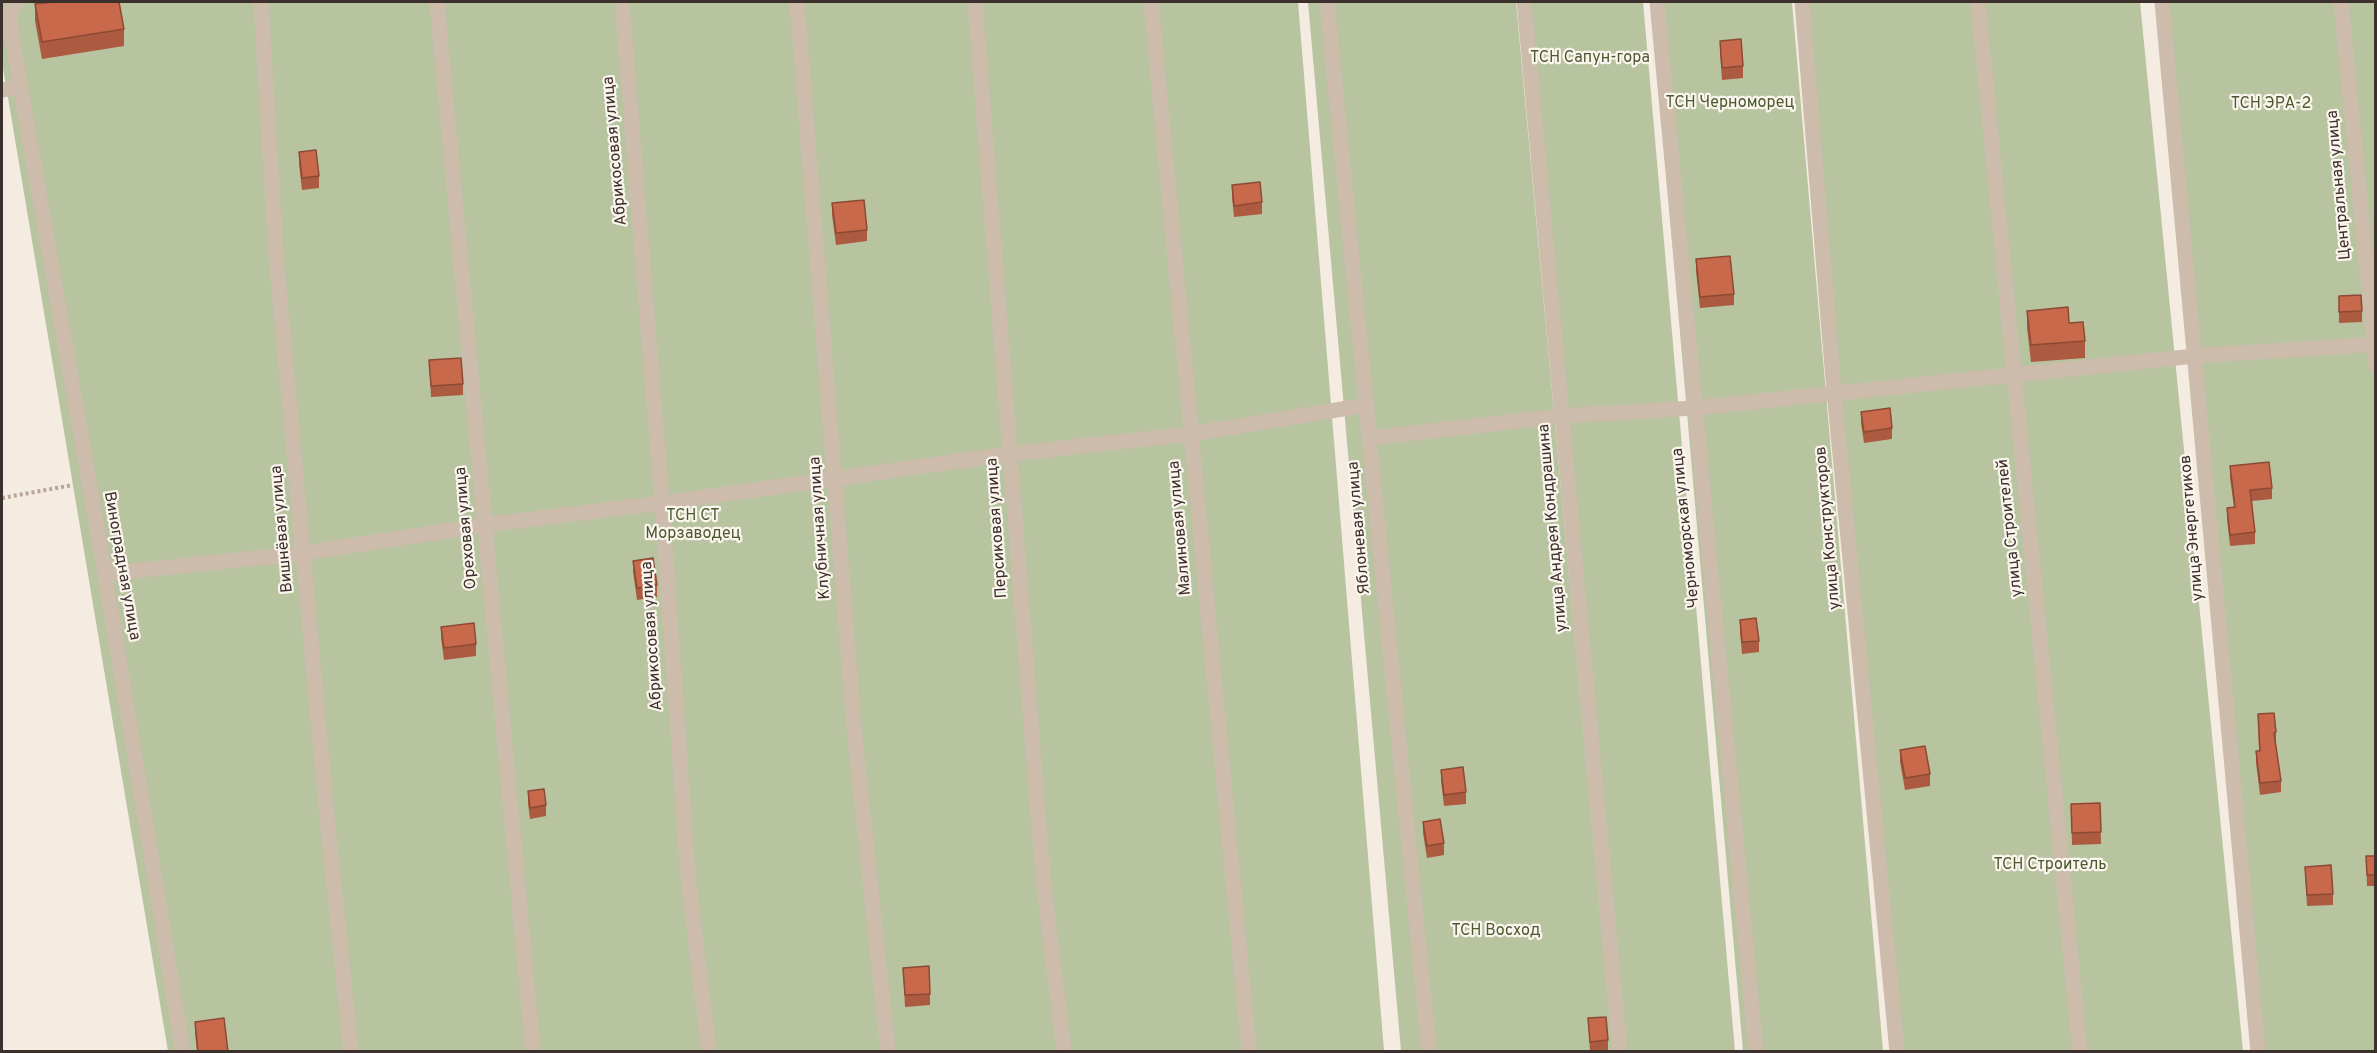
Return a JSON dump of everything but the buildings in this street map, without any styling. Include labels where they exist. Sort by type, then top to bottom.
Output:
[{"type":"street","name":"Виноградная улица","points":[[17,2],[10,14],[11,32],[105,574],[183,1052]]},
{"type":"street","name":"Вишнёвая улица","points":[[261,2],[276,255],[351,1052]]},
{"type":"street","name":"Ореховая улица","points":[[436,2],[533,1052]]},
{"type":"street","name":"Абрикосовая улица","points":[[622,2],[662,503],[688,876],[709,1052]]},
{"type":"street","name":"Клубничная улица","points":[[797,2],[854,728],[888,1052]]},
{"type":"street","name":"Персиковая улица","points":[[975,2],[1043,878],[1064,1052]]},
{"type":"street","name":"Малиновая улица","points":[[1151,2],[1248,1052]]},
{"type":"street","name":"Яблоневая улица","points":[[1327,2],[1367,405],[1392,691],[1429,1052]]},
{"type":"street","name":"улица Андрея Кондрашина","points":[[1524,2],[1620,1052]]},
{"type":"street","name":"Черноморская улица","points":[[1657,2],[1693,408],[1756,1052]]},
{"type":"street","name":"улица Конструкторов","points":[[1802,2],[1834,393],[1897,1052]]},
{"type":"street","name":"улица Строителей","points":[[1978,2],[2079,1052]]},
{"type":"street","name":"улица Энергетиков","points":[[2162,2],[2259,1052]]},
{"type":"street","name":"Центральная улица","points":[[2341,2],[2376,364]]},
{"type":"street","points":[[2,90],[20,87]]},
{"type":"street","points":[[1370,438],[1562,416],[1693,408],[2195,356],[2374,344]]},
{"type":"street","points":[[105,574],[303,553],[485,525],[662,503],[1010,454],[1190,434],[1367,405]]},
{"type":"path","points":[[2,498],[89,482]]},
{"type":"green space","name":"ТСН СТ Морзаводец","points":[[2,2],[1298,2],[1384,1051],[168,1051],[2,62]]},
{"type":"green space","name":"ТСН Восход","points":[[1308,2],[1516,2],[1613,1051],[1401,1051]]},
{"type":"green space","name":"ТСН Сапун-гора","points":[[1528,2],[1643,2],[1735,1051],[1623,1051]]},
{"type":"green space","name":"ТСН Черноморец","points":[[1651,2],[1792,2],[1883,1051],[1743,1051]]},
{"type":"green space","name":"ТСН Строитель","points":[[1800,2],[2140,2],[2243,1051],[1890,1051]]},
{"type":"green space","name":"ТСН ЭРА-2","points":[[2157,2],[2375,2],[2375,1051],[2264,1051]]}]
